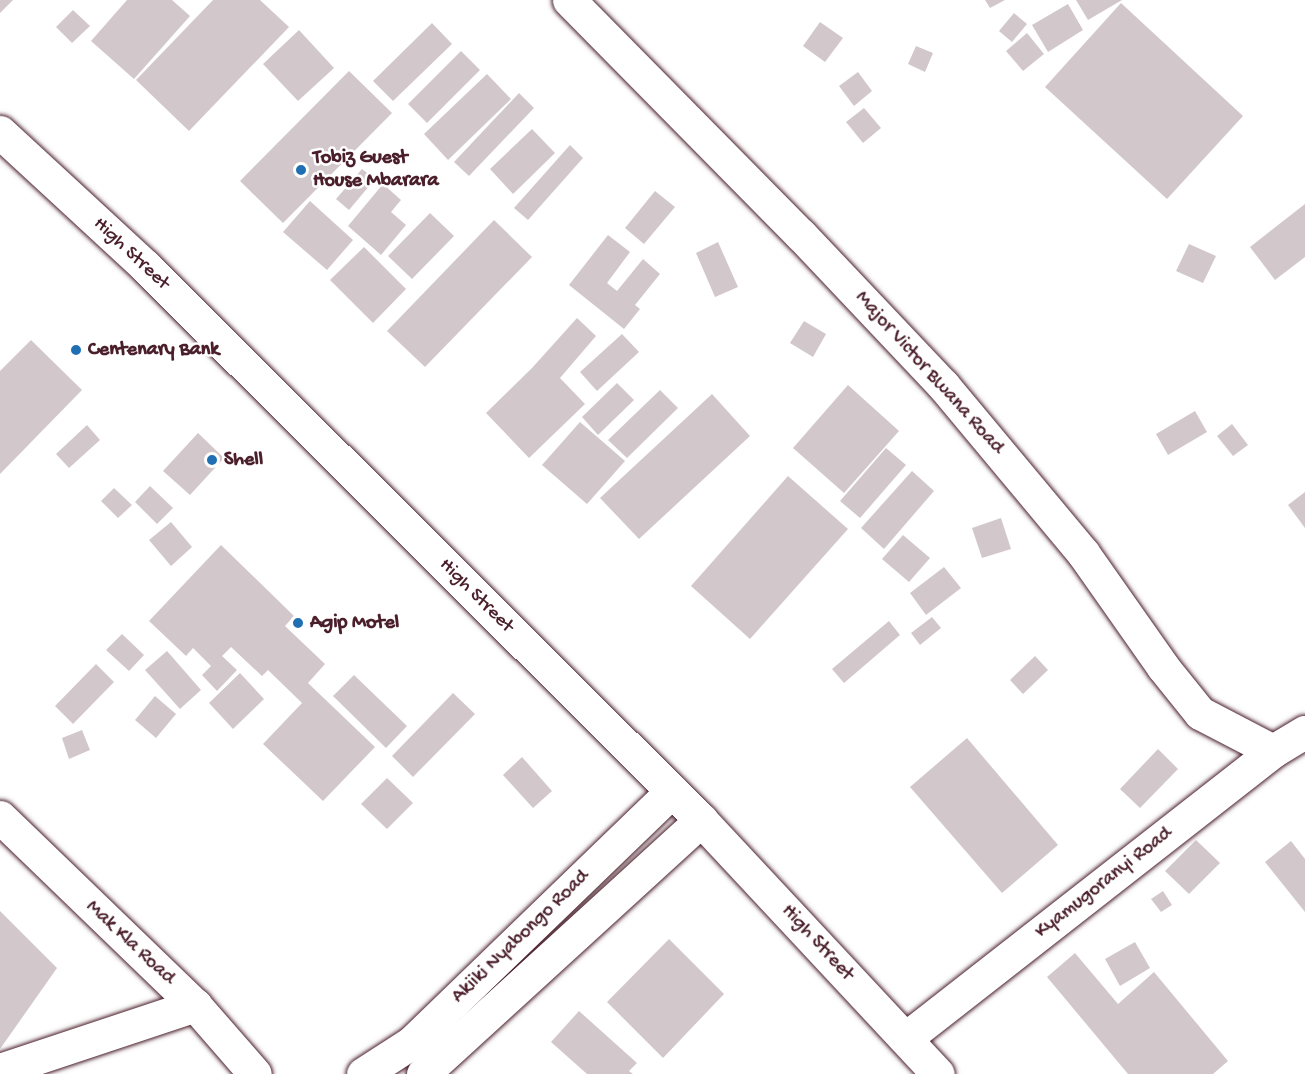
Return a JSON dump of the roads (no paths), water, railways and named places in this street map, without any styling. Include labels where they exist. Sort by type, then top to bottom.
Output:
[{"type":"street","name":"Major Victor Bwana Road","points":[[569,0],[809,243],[943,385],[1076,544],[1163,667],[1200,713],[1273,752]]},
{"type":"street","name":"High Street","points":[[0,132],[145,266],[701,820],[938,1074]]},
{"type":"street","name":"Kyamugoranyi Road","points":[[906,1038],[1273,752],[1305,732]]},
{"type":"street","name":"Akiiki Nyabongo Road","points":[[363,1074],[411,1043],[672,791]]},
{"type":"street","name":"Mak Kla Road","points":[[0,817],[195,1005],[255,1074]]},
{"type":"street","name":"Akiiki Nyabongo Road","points":[[423,1074],[701,820]]},
{"type":"street","points":[[0,1070],[195,1005]]},
{"type":"place","name":"Tobiz Guest House Mbarara","points":[[301,170]]},
{"type":"place","name":"Centenary Bank","points":[[76,350]]},
{"type":"place","name":"Shell","points":[[212,460]]},
{"type":"place","name":"Agip Motel","points":[[298,623]]}]
